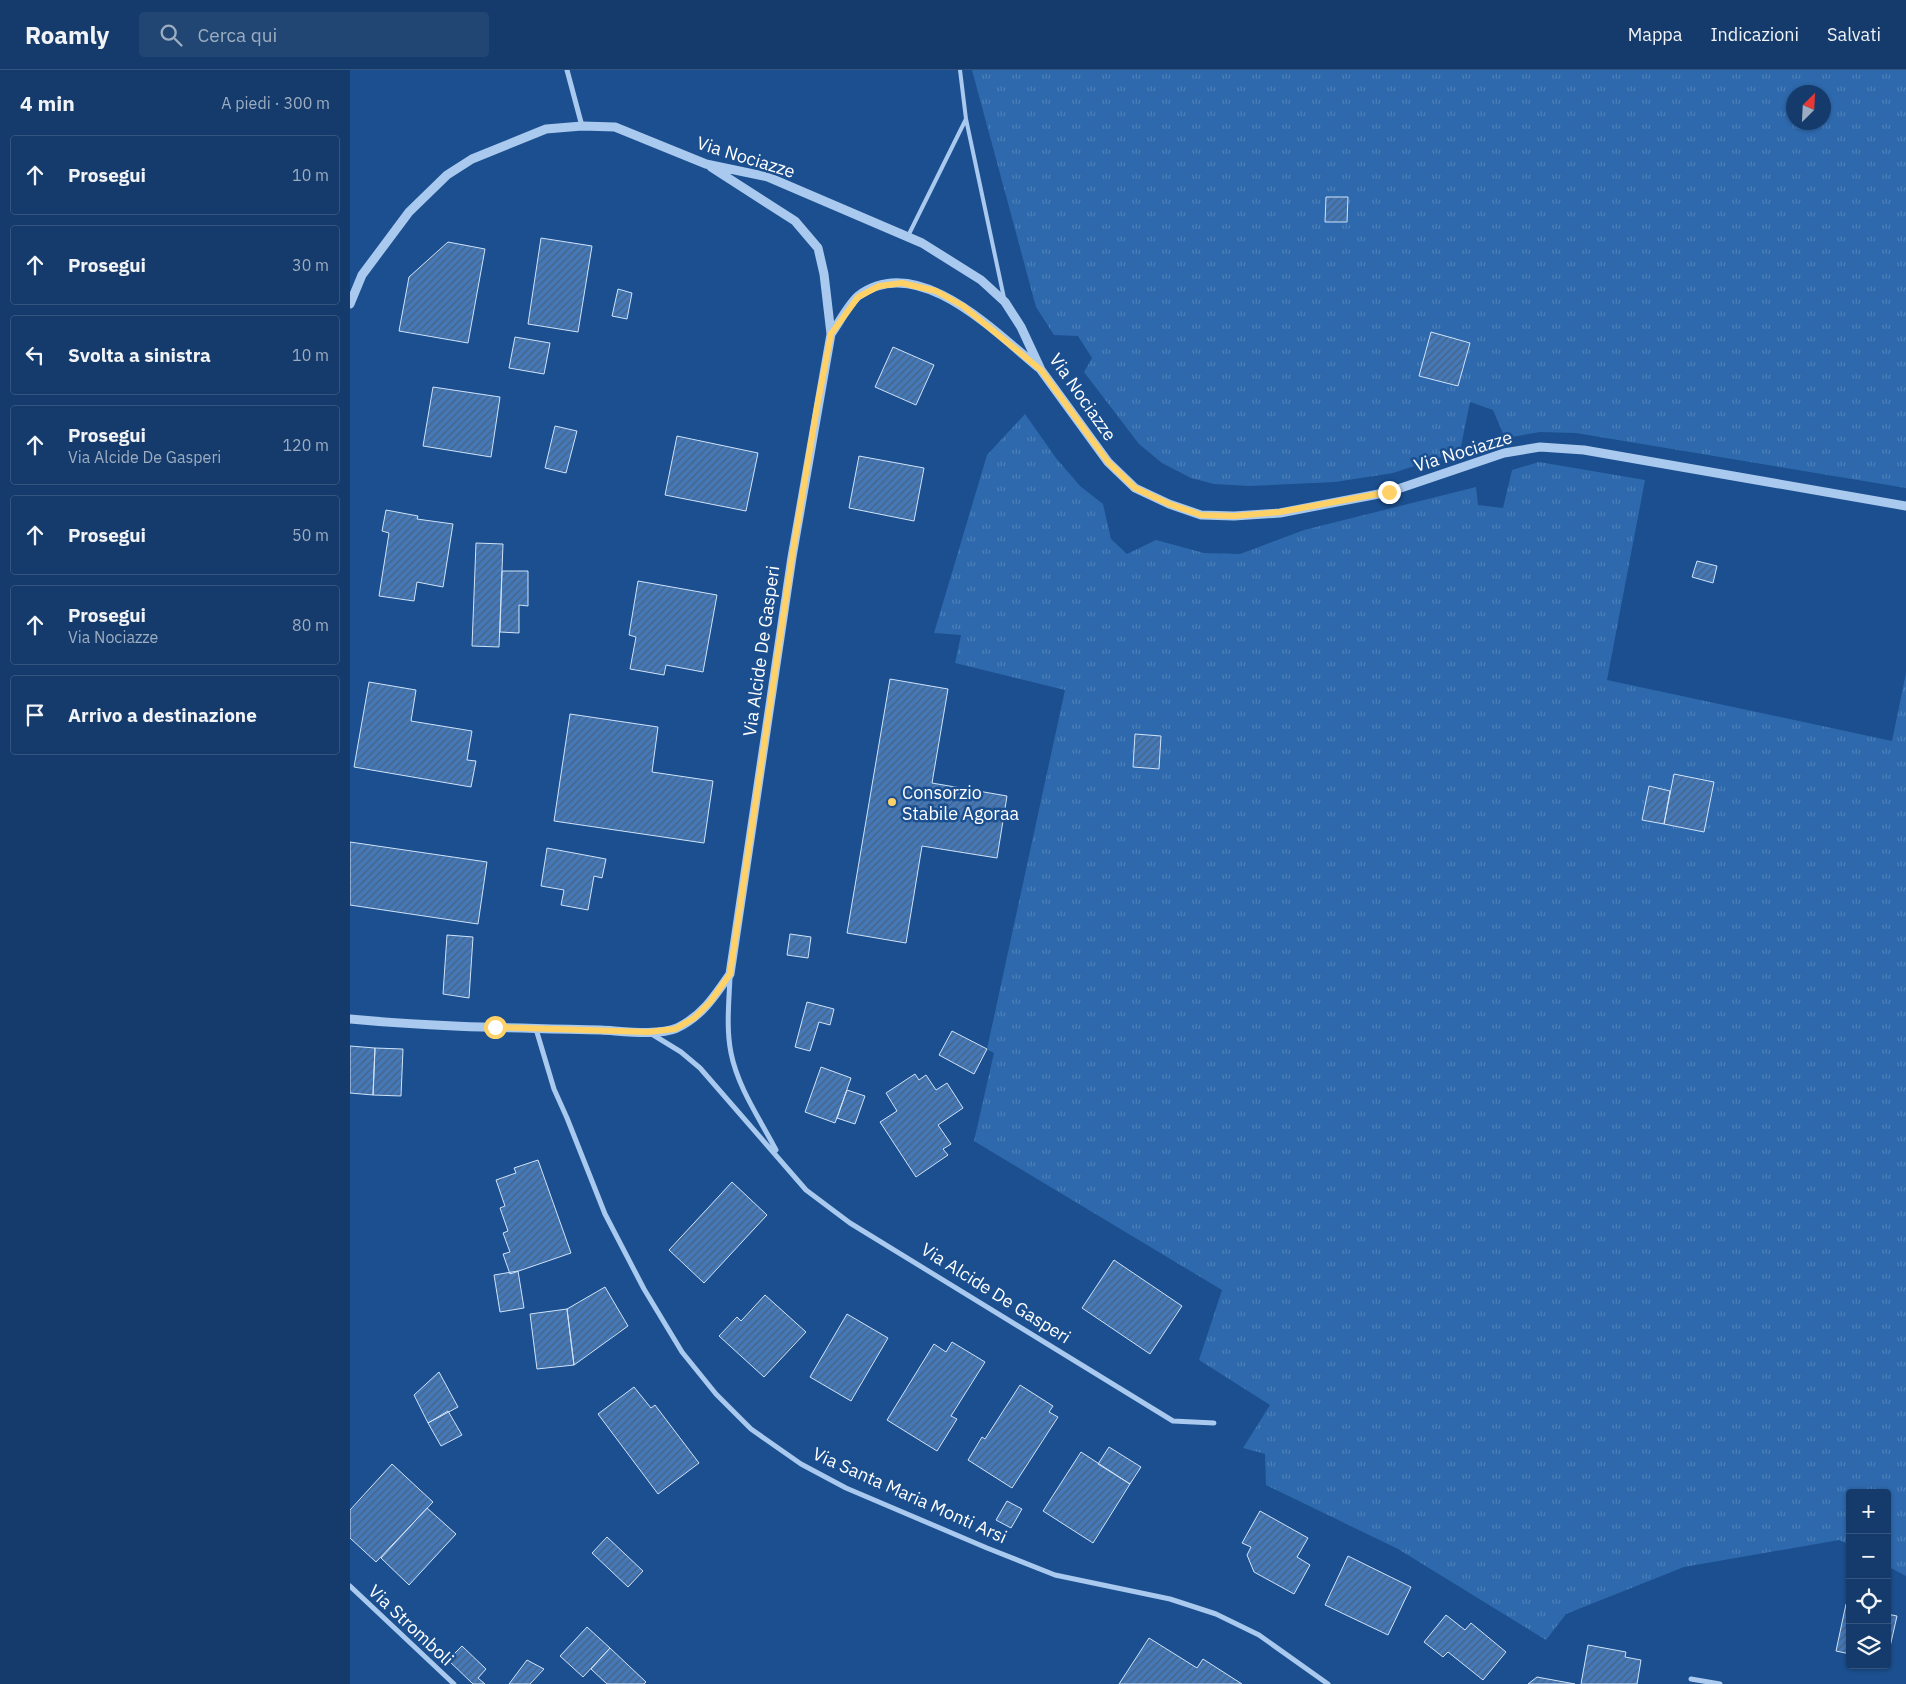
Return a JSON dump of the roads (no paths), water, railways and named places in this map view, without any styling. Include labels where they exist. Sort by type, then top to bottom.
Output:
[{"type":"street","points":[[567,70],[582,126]]},
{"type":"street","name":"Via Nociazze","points":[[350,304],[362,274],[409,212],[447,175],[472,159],[546,129],[582,126],[616,127],[706,164],[768,177],[907,237],[981,280],[1005,302],[1021,327],[1041,370],[1108,462],[1135,488],[1169,504],[1201,515],[1234,516],[1280,512],[1389,492],[1504,453],[1540,446],[1584,450],[1906,506]]},
{"type":"street","points":[[706,164],[795,221],[818,248],[824,274],[831,334]]},
{"type":"street","points":[[831,334],[858,297],[879,286],[902,283],[936,291],[963,306],[1041,370]]},
{"type":"street","name":"Via Alcide De Gasperi","points":[[730,974],[792,557],[831,334]]},
{"type":"street","points":[[350,1019],[536,1029],[648,1032],[675,1029],[694,1018],[710,1002],[730,974]]},
{"type":"street","points":[[730,974],[729,1024],[731,1053],[740,1082],[780,1157]]},
{"type":"street","name":"Via Santa Maria Monti Arsi","points":[[536,1029],[554,1090],[605,1214],[644,1289],[682,1352],[716,1394],[751,1429],[801,1464],[846,1488],[995,1552],[1055,1575],[1170,1599],[1216,1614],[1259,1635],[1328,1684]]},
{"type":"street","points":[[648,1032],[682,1052],[700,1068],[780,1157]]},
{"type":"street","name":"Via Alcide De Gasperi","points":[[780,1157],[806,1190],[850,1223],[1122,1390],[1173,1421],[1214,1423]]},
{"type":"street","name":"Via Stromboli","points":[[350,1586],[454,1684]]},
{"type":"street","points":[[1691,1679],[1720,1684]]},
{"type":"lane","points":[[960,70],[966,119],[1005,302]]},
{"type":"lane","points":[[907,237],[966,119]]},
{"type":"place","name":"Consorzio Stabile Agoraa","points":[[892,802]]}]
